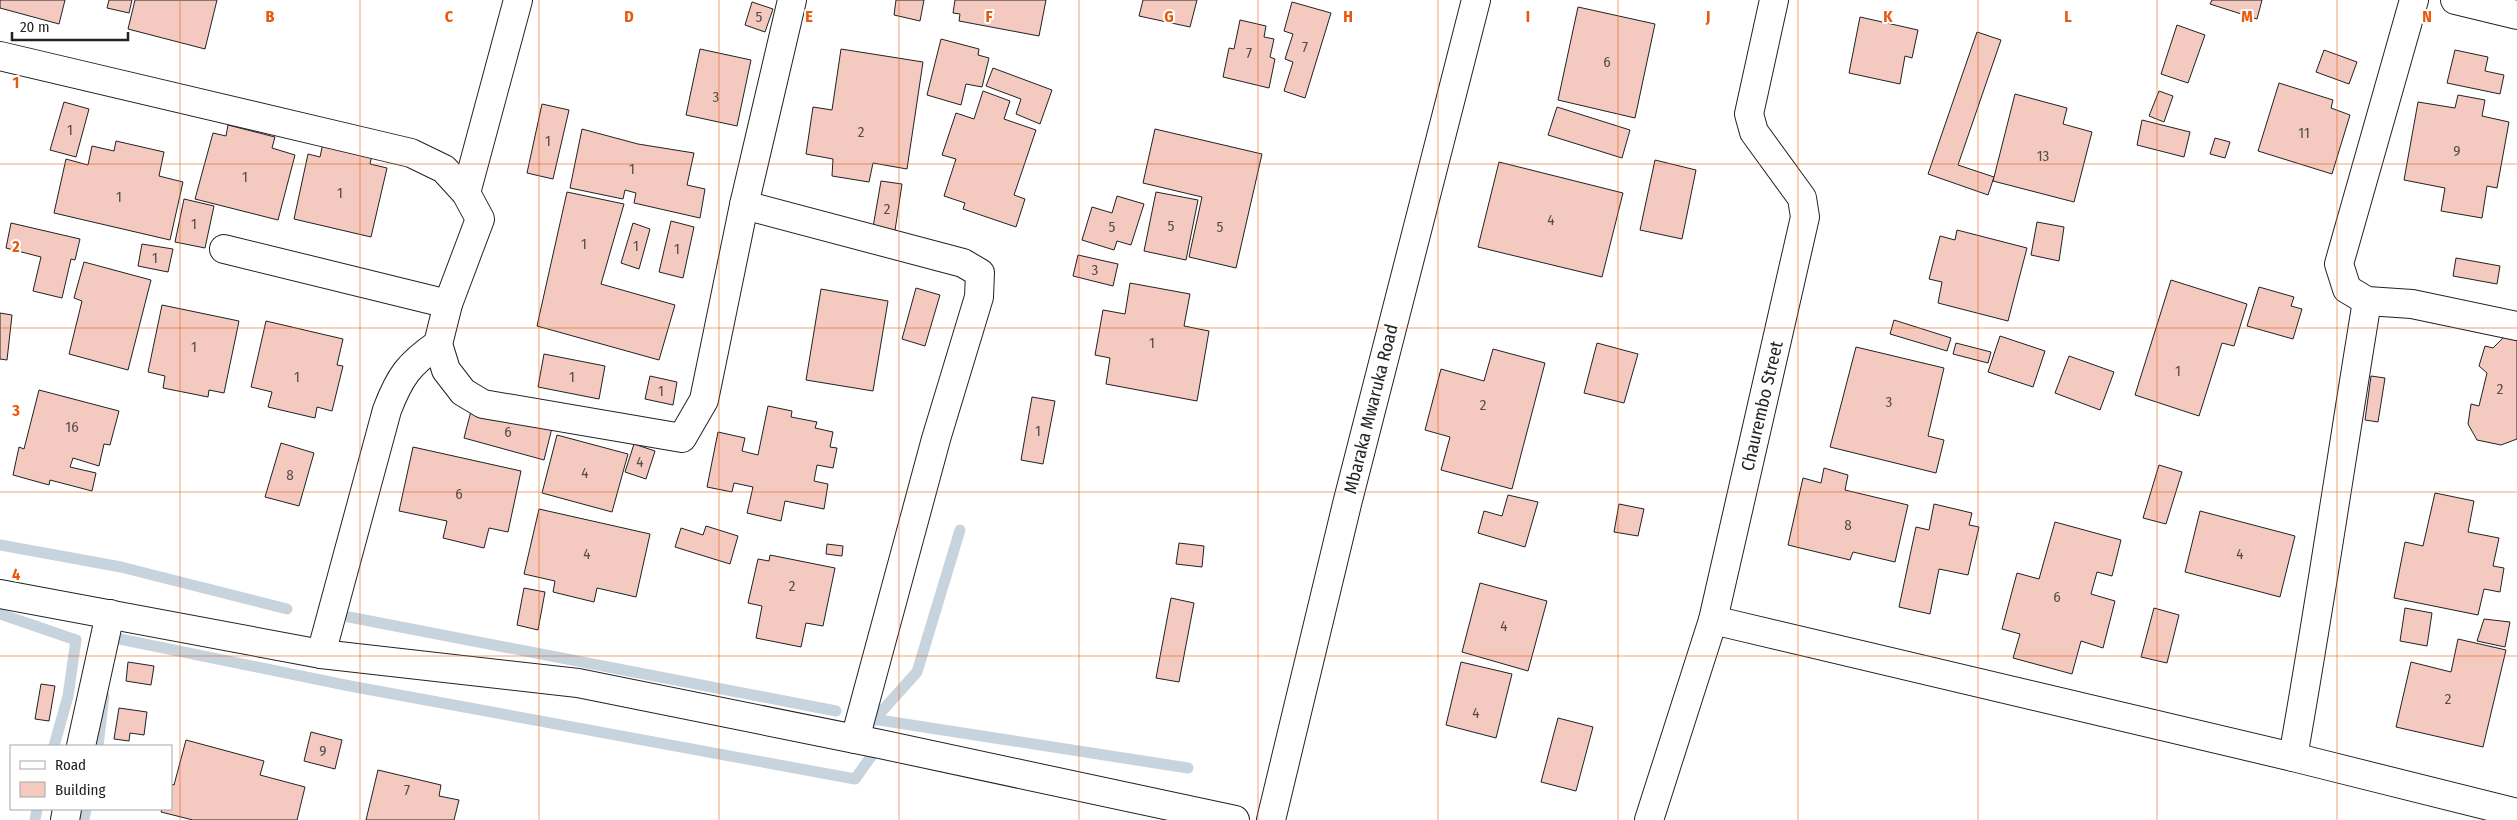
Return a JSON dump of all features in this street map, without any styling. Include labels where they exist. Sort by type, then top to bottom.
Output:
[{"type":"street","points":[[466,192],[518,0]]},
{"type":"street","points":[[0,56],[411,152],[444,169],[466,192],[480,219],[448,304],[438,344],[446,370],[462,392],[483,404],[682,438],[704,400],[744,205],[792,0]]},
{"type":"street","name":"Mbaraka Mwaruka Road","points":[[1271,820],[1347,504],[1476,0]]},
{"type":"street","name":"Chaurembo Street","points":[[1649,820],[1713,620],[1806,217],[1802,198],[1754,132],[1750,114],[1774,0]]},
{"type":"street","points":[[2414,0],[2338,264],[2346,289],[2367,301],[2412,304],[2517,326]]},
{"type":"street","points":[[2455,0],[2517,15]]},
{"type":"street","points":[[744,205],[963,263],[980,272],[979,297],[936,439],[855,739]]},
{"type":"street","points":[[224,249],[448,304]]},
{"type":"street","points":[[2293,756],[2321,597],[2367,301]]},
{"type":"street","points":[[321,654],[387,410],[398,382],[417,358],[438,344]]},
{"type":"street","points":[[0,594],[321,654],[578,683],[855,739],[1235,820]]},
{"type":"street","points":[[81,745],[110,614]]},
{"type":"street","points":[[1713,620],[2293,756],[2517,813]]},
{"type":"building","points":[[0,0],[65,0],[59,24],[0,8]]},
{"type":"building","points":[[109,0],[132,0],[129,13],[107,8]]},
{"type":"building","points":[[135,0],[217,0],[205,49],[128,29]]},
{"type":"building","points":[[896,0],[924,0],[920,21],[894,15]]},
{"type":"building","points":[[955,0],[1046,0],[1039,36],[959,21],[960,14],[953,13]]},
{"type":"building","points":[[1143,0],[1197,0],[1190,27],[1139,16]]},
{"type":"building","points":[[2212,0],[2262,0],[2257,19],[2210,4]]},
{"type":"building","points":[[752,2],[773,9],[765,32],[745,25]]},
{"type":"building","points":[[1292,2],[1331,13],[1305,98],[1284,91],[1293,62],[1285,59],[1293,34],[1284,31]]},
{"type":"building","points":[[1578,7],[1655,24],[1635,118],[1558,100]]},
{"type":"building","points":[[1860,17],[1918,30],[1912,58],[1905,56],[1900,84],[1849,73]]},
{"type":"building","points":[[1240,20],[1266,26],[1264,37],[1274,39],[1270,57],[1275,59],[1269,88],[1223,77],[1229,48],[1234,49]]},
{"type":"building","points":[[2177,25],[2205,35],[2188,83],[2161,74]]},
{"type":"building","points":[[1977,32],[2001,40],[1958,165],[1994,177],[1988,195],[1928,174]]},
{"type":"building","points":[[941,39],[979,49],[978,55],[989,58],[982,87],[966,84],[961,105],[927,95]]},
{"type":"building","points":[[700,49],[751,60],[737,126],[686,115]]},
{"type":"building","points":[[841,49],[923,62],[907,169],[873,163],[869,182],[832,176],[833,159],[806,154],[813,107],[832,110]]},
{"type":"building","points":[[2324,50],[2357,62],[2349,84],[2316,72]]},
{"type":"building","points":[[2455,50],[2488,57],[2485,71],[2504,75],[2500,94],[2447,83]]},
{"type":"building","points":[[993,68],[1052,90],[1040,124],[1016,114],[1021,99],[986,86]]},
{"type":"building","points":[[2279,83],[2333,100],[2331,108],[2350,115],[2332,174],[2258,151]]},
{"type":"building","points":[[983,91],[1010,101],[1004,119],[1036,130],[1014,195],[1025,199],[1016,227],[963,209],[965,203],[944,196],[956,159],[942,155],[956,113],[974,119]]},
{"type":"building","points":[[2159,91],[2173,96],[2164,122],[2149,116]]},
{"type":"building","points":[[2015,94],[2067,108],[2063,124],[2092,132],[2074,202],[1993,181]]},
{"type":"building","points":[[2458,95],[2485,100],[2482,116],[2509,122],[2497,188],[2487,186],[2482,218],[2441,211],[2445,188],[2404,180],[2418,102],[2455,108]]},
{"type":"building","points":[[64,102],[89,109],[76,157],[50,150]]},
{"type":"building","points":[[542,104],[569,110],[553,179],[527,173]]},
{"type":"building","points":[[1557,107],[1630,130],[1622,158],[1548,135]]},
{"type":"building","points":[[2142,120],[2190,132],[2184,157],[2137,145]]},
{"type":"building","points":[[228,125],[275,137],[272,148],[295,155],[278,220],[195,199],[213,133],[226,136]]},
{"type":"building","points":[[582,129],[638,144],[694,153],[687,185],[705,189],[700,218],[634,203],[636,193],[625,190],[623,199],[570,188]]},
{"type":"building","points":[[1155,129],[1262,154],[1236,268],[1189,257],[1202,197],[1143,183]]},
{"type":"building","points":[[2215,138],[2230,142],[2225,158],[2210,154]]},
{"type":"building","points":[[116,141],[164,152],[159,176],[183,182],[170,240],[54,213],[66,159],[88,165],[92,146],[114,151]]},
{"type":"building","points":[[323,143],[372,155],[370,164],[387,168],[371,237],[294,219],[308,154],[320,157]]},
{"type":"building","points":[[1655,160],[1696,170],[1682,239],[1640,230]]},
{"type":"building","points":[[1499,162],[1623,193],[1602,277],[1478,247]]},
{"type":"building","points":[[881,181],[902,184],[894,237],[872,233]]},
{"type":"building","points":[[567,192],[624,204],[601,284],[675,305],[659,360],[537,326]]},
{"type":"building","points":[[1156,192],[1198,200],[1186,260],[1144,251]]},
{"type":"building","points":[[1117,196],[1144,204],[1131,245],[1117,241],[1114,250],[1082,240],[1092,207],[1112,213]]},
{"type":"building","points":[[184,199],[214,206],[205,248],[175,242]]},
{"type":"building","points":[[671,221],[694,227],[683,278],[659,272]]},
{"type":"building","points":[[2037,222],[2064,227],[2059,261],[2031,255]]},
{"type":"building","points":[[11,223],[80,239],[75,260],[71,259],[62,298],[33,291],[41,257],[6,248]]},
{"type":"building","points":[[633,223],[650,229],[639,269],[621,263]]},
{"type":"building","points":[[1957,230],[2027,248],[2008,321],[1938,303],[1942,282],[1929,279],[1940,236],[1955,240]]},
{"type":"building","points":[[142,244],[173,249],[168,272],[138,266]]},
{"type":"building","points":[[1078,255],[1118,264],[1113,286],[1073,276]]},
{"type":"building","points":[[2456,258],[2500,266],[2497,284],[2453,276]]},
{"type":"building","points":[[84,262],[151,280],[128,370],[69,354],[82,301],[74,298]]},
{"type":"building","points":[[2171,280],[2247,304],[2234,346],[2222,343],[2199,416],[2135,395]]},
{"type":"building","points":[[1130,283],[1190,294],[1184,326],[1209,331],[1197,401],[1106,384],[1110,358],[1095,355],[1103,310],[1125,314]]},
{"type":"building","points":[[2259,287],[2294,297],[2291,306],[2302,309],[2293,339],[2247,326]]},
{"type":"building","points":[[916,288],[940,295],[925,346],[902,339]]},
{"type":"building","points":[[821,289],[888,301],[873,391],[806,380]]},
{"type":"building","points":[[162,305],[239,321],[224,393],[209,390],[208,397],[163,388],[165,376],[148,372]]},
{"type":"building","points":[[0,313],[12,315],[7,360],[0,359]]},
{"type":"building","points":[[1894,320],[1951,338],[1947,351],[1890,334]]},
{"type":"building","points":[[266,321],[343,339],[337,365],[343,366],[332,411],[317,407],[315,418],[268,407],[272,392],[251,387]]},
{"type":"building","points":[[2506,335],[2517,338],[2517,439],[2501,445],[2477,440],[2468,424],[2471,404],[2479,406],[2487,373],[2479,366],[2485,346],[2493,348]]},
{"type":"building","points":[[2000,336],[2045,351],[2033,387],[1988,372]]},
{"type":"building","points":[[1597,343],[1638,354],[1624,403],[1584,393]]},
{"type":"building","points":[[1956,343],[1991,352],[1988,363],[1953,354]]},
{"type":"building","points":[[1856,347],[1944,368],[1928,436],[1944,440],[1936,473],[1830,447]]},
{"type":"building","points":[[1493,349],[1545,363],[1512,489],[1441,470],[1450,437],[1425,430],[1441,369],[1484,381]]},
{"type":"building","points":[[544,354],[605,366],[599,399],[538,387]]},
{"type":"building","points":[[2069,356],[2114,372],[2100,410],[2055,393]]},
{"type":"building","points":[[650,376],[677,382],[673,405],[645,399]]},
{"type":"building","points":[[2371,376],[2385,378],[2378,422],[2365,420]]},
{"type":"building","points":[[39,390],[119,411],[110,445],[104,444],[99,466],[73,458],[70,467],[96,473],[92,491],[50,480],[49,485],[13,475],[19,447],[24,449]]},
{"type":"building","points":[[1032,397],[1055,401],[1043,464],[1021,460]]},
{"type":"building","points":[[768,406],[792,411],[791,417],[817,422],[815,428],[833,432],[830,447],[837,448],[833,468],[817,465],[814,481],[828,484],[824,509],[785,501],[781,521],[747,513],[753,487],[734,483],[732,492],[707,487],[718,432],[745,438],[742,451],[758,455]]},
{"type":"building","points":[[471,411],[528,426],[530,418],[553,424],[544,460],[464,438]]},
{"type":"building","points":[[557,435],[628,454],[612,512],[542,493]]},
{"type":"building","points":[[281,443],[314,453],[299,506],[265,497]]},
{"type":"building","points":[[634,444],[655,451],[646,479],[625,472]]},
{"type":"building","points":[[413,447],[521,471],[508,532],[489,528],[484,548],[443,538],[447,521],[399,511]]},
{"type":"building","points":[[2159,465],[2182,472],[2166,524],[2143,518]]},
{"type":"building","points":[[1824,468],[1848,475],[1845,490],[1908,505],[1895,562],[1853,552],[1850,560],[1788,545],[1803,478],[1821,483]]},
{"type":"building","points":[[2435,493],[2474,501],[2468,532],[2499,538],[2493,566],[2504,568],[2500,592],[2484,589],[2478,615],[2394,598],[2405,542],[2423,546]]},
{"type":"building","points":[[1508,495],[1538,502],[1525,547],[1478,533],[1484,511],[1502,516]]},
{"type":"building","points":[[1619,504],[1644,509],[1638,536],[1614,532]]},
{"type":"building","points":[[1934,504],[1972,513],[1969,525],[1979,527],[1968,575],[1939,569],[1930,614],[1899,607],[1916,527],[1929,530]]},
{"type":"building","points":[[539,509],[650,534],[636,597],[597,588],[594,602],[553,592],[555,581],[524,574]]},
{"type":"building","points":[[2200,511],[2295,536],[2280,597],[2185,572]]},
{"type":"building","points":[[2055,522],[2121,540],[2112,576],[2097,572],[2091,594],[2115,601],[2103,648],[2081,641],[2072,674],[2013,658],[2020,634],[2002,629],[2017,573],[2039,579]]},
{"type":"building","points":[[706,526],[738,536],[730,564],[675,547],[681,528],[703,535]]},
{"type":"building","points":[[1179,543],[1204,546],[1202,567],[1176,564]]},
{"type":"building","points":[[827,544],[843,546],[842,556],[826,554]]},
{"type":"building","points":[[770,555],[835,568],[823,626],[806,623],[801,647],[756,638],[762,606],[748,603],[758,559],[769,561]]},
{"type":"building","points":[[1480,583],[1547,601],[1528,671],[1462,652]]},
{"type":"building","points":[[524,588],[545,592],[538,630],[517,625]]},
{"type":"building","points":[[1171,598],[1194,603],[1179,682],[1156,678]]},
{"type":"building","points":[[2154,608],[2179,615],[2167,663],[2141,657]]},
{"type":"building","points":[[2405,608],[2432,613],[2427,646],[2400,641]]},
{"type":"building","points":[[2484,619],[2510,622],[2505,647],[2477,641]]},
{"type":"building","points":[[2458,639],[2506,650],[2483,747],[2396,727],[2411,662],[2451,672]]},
{"type":"building","points":[[128,662],[154,666],[151,685],[126,681]]},
{"type":"building","points":[[1461,662],[1512,674],[1496,738],[1446,725]]},
{"type":"building","points":[[41,684],[55,686],[49,721],[35,719]]},
{"type":"building","points":[[119,708],[147,712],[144,735],[130,733],[129,741],[114,739]]},
{"type":"building","points":[[1558,718],[1593,727],[1576,791],[1541,782]]},
{"type":"building","points":[[311,732],[342,740],[335,769],[304,761]]},
{"type":"building","points":[[186,740],[264,761],[260,775],[305,787],[297,820],[193,820],[161,812],[162,810],[172,810],[172,784],[174,785]]},
{"type":"building","points":[[378,770],[441,785],[439,796],[459,800],[454,820],[366,820]]},
{"type":"waterway","points":[[873,721],[917,672],[960,530]]},
{"type":"waterway","points":[[0,545],[121,567],[287,609]]},
{"type":"waterway","points":[[0,614],[76,640],[68,696],[54,745]]},
{"type":"waterway","points":[[349,617],[836,711]]},
{"type":"waterway","points":[[110,643],[110,637],[350,686],[855,779],[880,744]]},
{"type":"waterway","points":[[98,745],[104,696]]},
{"type":"waterway","points":[[866,718],[1188,768]]},
{"type":"waterway","points":[[35,820],[37,810]]},
{"type":"waterway","points":[[84,820],[86,810]]}]
